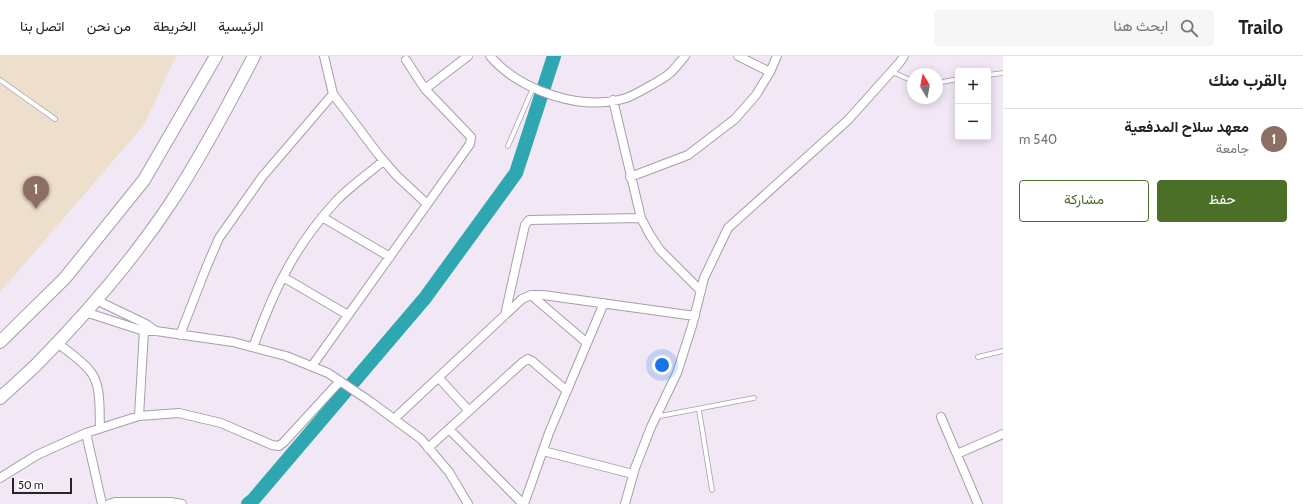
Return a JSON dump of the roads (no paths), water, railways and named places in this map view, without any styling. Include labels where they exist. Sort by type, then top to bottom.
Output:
[{"type":"street","points":[[0,342],[64,278],[144,180],[216,56]]},
{"type":"street","points":[[0,398],[38,364],[96,300],[136,252],[193,168],[254,56]]},
{"type":"street","points":[[324,56],[333,94],[383,161],[428,204]]},
{"type":"street","points":[[425,89],[468,56]]},
{"type":"street","points":[[490,56],[499,66],[536,90],[561,98],[596,103],[627,98],[669,74],[685,56]]},
{"type":"street","points":[[738,56],[770,72]]},
{"type":"street","points":[[630,177],[688,155],[735,120],[756,95],[770,72],[777,56]]},
{"type":"street","points":[[625,504],[633,474],[655,417],[677,373],[695,316],[704,278],[728,228],[848,120],[902,59],[893,56]]},
{"type":"street","points":[[312,366],[470,144],[471,137],[425,89],[406,60]]},
{"type":"street","points":[[180,335],[219,238],[262,177],[333,94]]},
{"type":"street","points":[[613,100],[630,177],[641,218],[660,250],[701,291]]},
{"type":"street","points":[[253,347],[273,297],[293,258],[322,217],[339,199],[383,161]]},
{"type":"street","points":[[322,217],[390,257]]},
{"type":"street","points":[[504,316],[525,225],[529,220],[641,218]]},
{"type":"street","points":[[283,277],[348,315]]},
{"type":"street","points":[[394,419],[522,299],[531,295],[543,295],[695,316]]},
{"type":"street","points":[[531,295],[587,343]]},
{"type":"street","points":[[96,300],[146,324],[156,331]]},
{"type":"street","points":[[449,429],[524,504],[543,451],[604,303]]},
{"type":"street","points":[[85,312],[144,331],[156,331],[233,342],[253,347],[286,356],[328,373],[421,439],[449,472],[468,504]]},
{"type":"street","points":[[139,416],[144,331]]},
{"type":"street","points":[[57,343],[91,371],[96,381],[98,392],[100,428]]},
{"type":"street","points":[[428,448],[528,359],[567,391]]},
{"type":"street","points":[[439,378],[469,411]]},
{"type":"street","points":[[0,478],[37,456],[86,432],[139,416],[179,413],[221,423],[272,445],[279,446],[340,381]]},
{"type":"street","points":[[942,417],[978,504]]},
{"type":"street","points":[[86,432],[102,504]]},
{"type":"street","points":[[957,454],[1003,434]]},
{"type":"street","points":[[543,451],[633,474]]},
{"type":"street","points":[[109,504],[115,502],[163,502],[182,504]]},
{"type":"lane","points":[[891,72],[907,79]]},
{"type":"lane","points":[[991,74],[1003,73]]},
{"type":"lane","points":[[0,80],[55,119]]},
{"type":"lane","points":[[943,82],[955,80]]},
{"type":"lane","points":[[508,146],[536,90]]},
{"type":"lane","points":[[978,357],[1003,351]]},
{"type":"lane","points":[[655,417],[699,410],[754,398]]},
{"type":"lane","points":[[699,410],[712,490]]},
{"type":"waterway","points":[[248,504],[425,298],[516,173],[554,56]]},
{"type":"place","name":"معهد سلاح المدفعية","points":[[36,209]]}]
